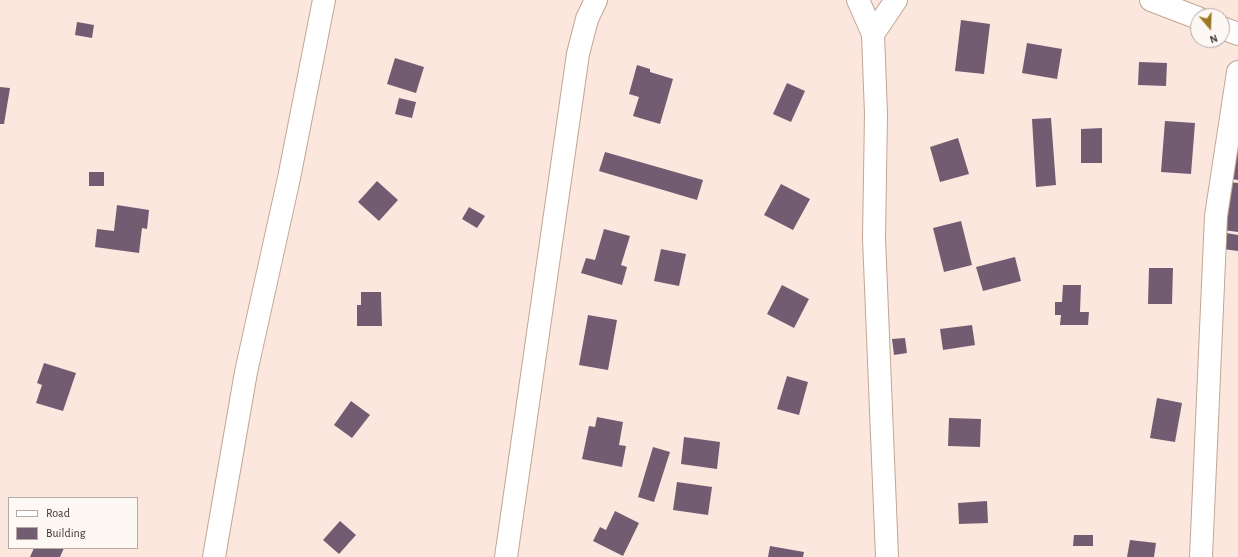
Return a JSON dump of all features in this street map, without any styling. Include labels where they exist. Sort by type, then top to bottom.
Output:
[{"type":"street","points":[[214,557],[246,372],[290,171],[324,0]]},
{"type":"street","points":[[506,557],[578,54],[588,19],[596,0]]},
{"type":"street","points":[[858,0],[873,34],[876,114],[874,238],[887,557]]},
{"type":"street","points":[[873,34],[896,0]]},
{"type":"street","points":[[1151,0],[1190,15]]},
{"type":"street","points":[[1201,557],[1216,216],[1238,72]]},
{"type":"building","points":[[961,20],[990,24],[984,74],[955,71]]},
{"type":"building","points":[[77,22],[94,25],[92,38],[75,35]]},
{"type":"building","points":[[1027,43],[1062,49],[1057,79],[1022,73]]},
{"type":"building","points":[[395,58],[424,67],[416,93],[387,84]]},
{"type":"building","points":[[1139,62],[1167,63],[1166,86],[1138,85]]},
{"type":"building","points":[[637,65],[650,69],[650,72],[673,79],[660,124],[633,116],[639,97],[629,94]]},
{"type":"building","points":[[787,83],[805,91],[791,122],[773,114]]},
{"type":"building","points":[[0,87],[10,88],[4,124],[0,124]]},
{"type":"building","points":[[399,98],[416,102],[412,118],[395,114]]},
{"type":"building","points":[[1051,118],[1056,185],[1036,187],[1032,119]]},
{"type":"building","points":[[1165,121],[1195,123],[1191,174],[1161,172]]},
{"type":"building","points":[[1102,128],[1102,163],[1081,163],[1081,129]]},
{"type":"building","points":[[958,138],[969,174],[940,182],[930,147]]},
{"type":"building","points":[[1238,140],[1238,180],[1231,179]]},
{"type":"building","points":[[605,152],[703,180],[697,200],[599,171]]},
{"type":"building","points":[[89,172],[104,172],[104,186],[89,186]]},
{"type":"building","points":[[377,181],[398,200],[379,221],[358,202]]},
{"type":"building","points":[[1230,182],[1238,183],[1238,232],[1223,230]]},
{"type":"building","points":[[781,184],[810,199],[793,230],[764,215]]},
{"type":"building","points":[[117,205],[149,210],[147,229],[142,228],[139,253],[95,247],[97,229],[114,231]]},
{"type":"building","points":[[469,207],[485,216],[477,228],[462,219]]},
{"type":"building","points":[[961,221],[972,265],[944,272],[933,228]]},
{"type":"building","points":[[604,229],[630,236],[621,265],[627,267],[622,285],[581,273],[586,258],[595,260]]},
{"type":"building","points":[[1226,233],[1238,235],[1238,251],[1223,249]]},
{"type":"building","points":[[661,249],[686,254],[679,286],[654,281]]},
{"type":"building","points":[[1015,257],[1021,281],[983,291],[976,267]]},
{"type":"building","points":[[1149,268],[1173,268],[1172,304],[1148,304]]},
{"type":"building","points":[[782,285],[809,299],[794,328],[767,314]]},
{"type":"building","points":[[1063,285],[1081,285],[1080,312],[1089,312],[1088,325],[1060,325],[1061,315],[1055,315],[1055,302],[1062,302]]},
{"type":"building","points":[[361,292],[381,292],[382,326],[357,326],[357,305],[361,305]]},
{"type":"building","points":[[588,315],[617,320],[608,370],[579,365]]},
{"type":"building","points":[[972,325],[975,345],[943,350],[940,329]]},
{"type":"building","points":[[905,338],[907,353],[894,355],[892,339]]},
{"type":"building","points":[[44,363],[76,373],[63,411],[36,403],[42,385],[37,383]]},
{"type":"building","points":[[787,376],[808,382],[799,415],[777,409]]},
{"type":"building","points":[[1157,398],[1182,403],[1175,442],[1150,438]]},
{"type":"building","points":[[351,401],[370,415],[352,438],[334,425]]},
{"type":"building","points":[[597,417],[623,422],[619,445],[626,446],[622,467],[582,459],[589,426],[595,427]]},
{"type":"building","points":[[949,418],[981,419],[980,447],[948,446]]},
{"type":"building","points":[[684,437],[720,442],[717,469],[681,464]]},
{"type":"building","points":[[653,447],[670,452],[654,502],[638,497]]},
{"type":"building","points":[[677,482],[712,487],[708,515],[673,510]]},
{"type":"building","points":[[987,501],[988,523],[959,524],[958,503]]},
{"type":"building","points":[[615,511],[639,523],[623,556],[593,541],[600,527],[606,530]]},
{"type":"building","points":[[340,521],[356,535],[339,554],[323,540]]},
{"type":"building","points":[[1074,535],[1093,535],[1093,546],[1073,546]]},
{"type":"building","points":[[1130,540],[1156,543],[1154,557],[1127,557]]},
{"type":"building","points":[[770,546],[804,552],[803,557],[768,557]]},
{"type":"building","points":[[34,549],[64,549],[60,557],[30,557]]}]
